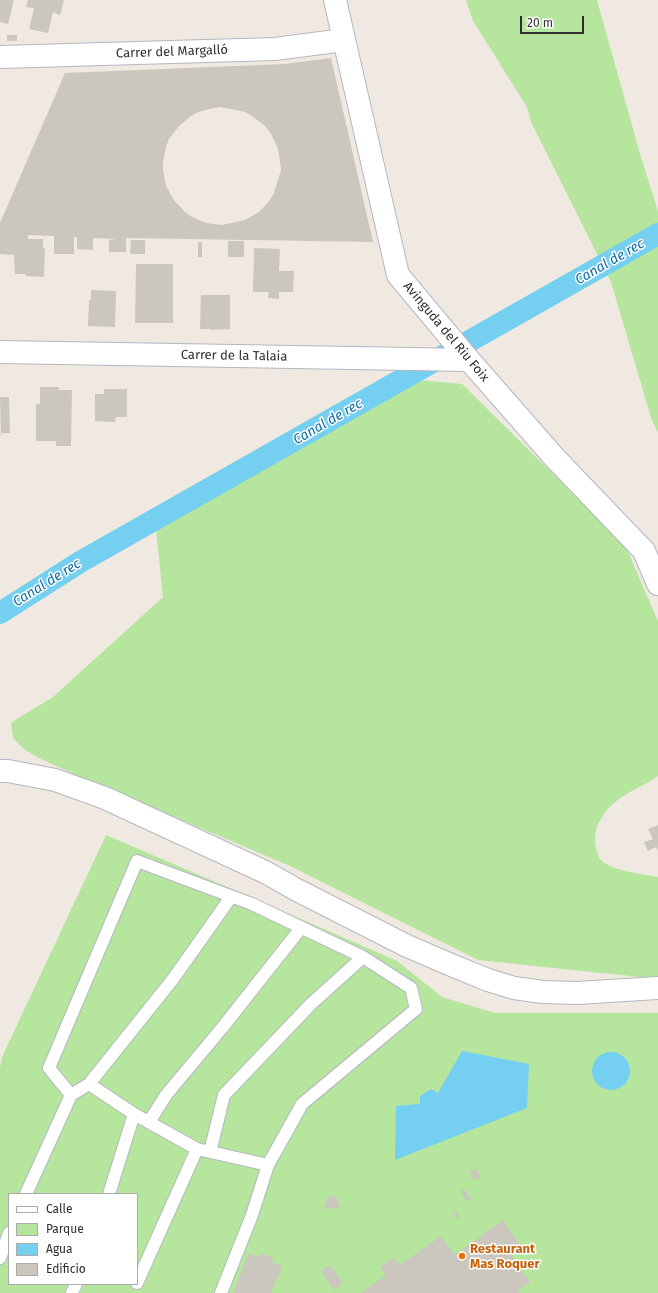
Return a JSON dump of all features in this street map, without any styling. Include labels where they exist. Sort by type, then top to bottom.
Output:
[{"type":"street","name":"Avinguda del Riu Foix","points":[[335,0],[398,275],[469,360],[554,457],[644,551],[658,584]]},
{"type":"street","name":"Carrer del Margalló","points":[[0,57],[275,49],[344,40]]},
{"type":"street","name":"Carrer de la Talaia","points":[[0,352],[469,360]]},
{"type":"street","points":[[0,771],[8,771],[55,780],[105,798],[265,872],[304,894],[408,946],[488,980],[514,988],[543,992],[577,993],[658,988]]},
{"type":"lane","points":[[71,1095],[49,1068],[137,861],[252,904],[362,957],[411,988],[416,1009],[302,1104],[268,1165],[252,1215],[221,1293]]},
{"type":"lane","points":[[26,1193],[71,1095],[89,1084],[173,979],[231,897]]},
{"type":"lane","points":[[149,1122],[166,1095],[222,1028],[301,928]]},
{"type":"lane","points":[[210,1152],[224,1095],[311,1004],[362,957]]},
{"type":"lane","points":[[89,1084],[134,1114],[197,1149],[268,1165]]},
{"type":"lane","points":[[109,1193],[116,1176],[134,1114]]},
{"type":"lane","points":[[138,1281],[197,1149]]},
{"type":"lane","points":[[0,1258],[8,1236]]},
{"type":"green space","points":[[466,0],[597,0],[640,154],[658,211],[658,432],[652,421],[611,282],[531,122],[527,107],[473,21]]},
{"type":"green space","points":[[386,377],[462,384],[625,545],[658,621],[658,776],[624,796],[610,807],[598,824],[595,833],[595,843],[600,859],[605,863],[619,869],[658,877],[658,979],[478,960],[290,866],[80,777],[39,758],[25,750],[13,738],[11,723],[53,697],[163,597],[155,520]]},
{"type":"green space","points":[[106,835],[397,961],[442,997],[495,1013],[658,1013],[658,1293],[0,1293],[0,1068],[2,1057]]},
{"type":"water","points":[[462,1051],[529,1064],[527,1108],[395,1160],[396,1106],[420,1104],[420,1096],[431,1089],[438,1093]]},
{"type":"water","points":[[607,1052],[615,1052],[625,1057],[629,1064],[629,1078],[625,1085],[615,1090],[607,1090],[597,1085],[595,1082],[592,1075],[592,1067],[597,1057],[600,1055]]},
{"type":"building","points":[[0,0],[14,0],[8,24],[0,22]]},
{"type":"building","points":[[28,0],[64,0],[60,15],[53,12],[48,33],[29,29],[34,8],[26,7]]},
{"type":"building","points":[[7,35],[17,35],[17,41],[7,41]]},
{"type":"building","points":[[331,58],[373,242],[126,238],[126,252],[109,252],[109,240],[116,239],[93,238],[93,250],[77,249],[77,237],[74,237],[74,254],[54,254],[54,236],[28,235],[28,239],[43,239],[43,248],[45,248],[44,277],[15,274],[14,255],[0,254],[0,223],[65,73],[285,64]],"holes":[[[221,107],[245,112],[265,126],[270,132],[277,146],[281,170],[274,193],[259,212],[245,220],[222,225],[206,223],[185,212],[174,200],[166,186],[163,170],[166,147],[169,139],[179,126],[198,112]]]},
{"type":"building","points":[[131,240],[145,240],[145,254],[130,254]]},
{"type":"building","points":[[228,241],[244,241],[244,257],[228,257]]},
{"type":"building","points":[[198,242],[202,242],[202,257],[198,257]]},
{"type":"building","points":[[254,248],[280,249],[279,271],[294,271],[293,292],[279,292],[279,299],[268,298],[269,292],[253,292]]},
{"type":"building","points":[[136,264],[173,264],[173,323],[135,323]]},
{"type":"building","points":[[91,290],[116,291],[115,327],[88,326]]},
{"type":"building","points":[[201,295],[230,295],[230,329],[200,329]]},
{"type":"building","points":[[40,387],[59,387],[59,390],[72,390],[71,446],[56,446],[56,441],[36,441],[36,404],[40,404]]},
{"type":"building","points":[[104,389],[127,389],[127,417],[116,417],[115,422],[95,421],[95,394],[104,394]]},
{"type":"building","points":[[0,397],[9,397],[10,433],[2,433],[1,437]]},
{"type":"building","points":[[658,825],[658,851],[656,847],[648,851],[644,842],[653,839],[648,829]]},
{"type":"building","points":[[477,1169],[480,1178],[473,1180],[470,1172]]},
{"type":"building","points":[[464,1189],[471,1199],[467,1202],[460,1191]]},
{"type":"building","points":[[336,1196],[340,1208],[324,1209],[328,1197]]},
{"type":"building","points":[[456,1211],[460,1216],[457,1219],[454,1213]]},
{"type":"building","name":"Restaurant Mas Roquer","points":[[503,1220],[522,1248],[511,1255],[530,1282],[518,1291],[520,1293],[361,1293],[386,1275],[380,1267],[394,1257],[400,1265],[441,1236],[455,1255]]},
{"type":"building","points":[[249,1253],[259,1257],[260,1253],[273,1258],[272,1262],[282,1266],[271,1293],[233,1293]]},
{"type":"building","points":[[330,1265],[343,1283],[334,1290],[321,1271]]},
{"type":"waterway","name":"Canal de rec","points":[[0,613],[80,562],[658,234]]},
{"type":"place","name":"Restaurant Mas Roquer","points":[[462,1256]]}]
